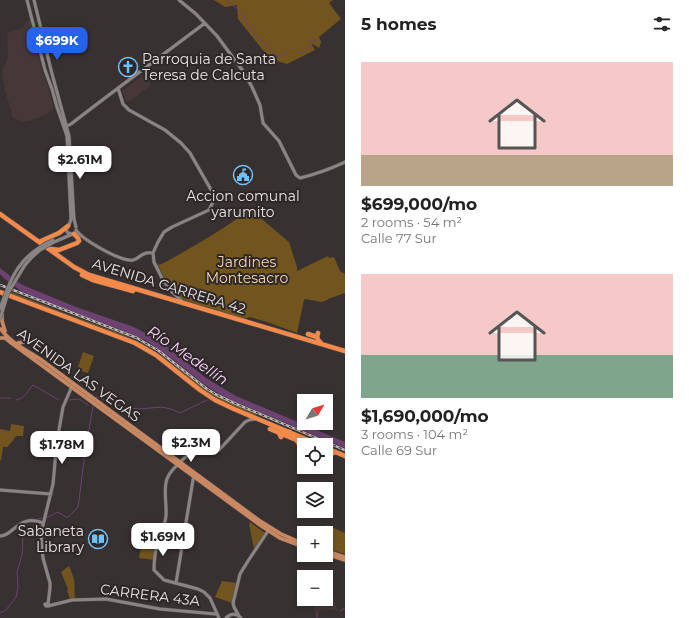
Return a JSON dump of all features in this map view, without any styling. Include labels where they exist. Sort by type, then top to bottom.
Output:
[{"type":"highway","name":"AVENIDA CARRERA 42","points":[[0,214],[74,267],[89,275],[323,344],[345,353]]},
{"type":"highway","name":"AVENIDA CARRERA 42","points":[[0,217],[74,270],[93,280],[345,353]]},
{"type":"highway","points":[[39,242],[68,227]]},
{"type":"highway","points":[[48,248],[59,250],[78,243],[79,240],[74,231]]},
{"type":"highway","points":[[3,292],[135,343],[156,355],[211,397],[247,415],[304,438]]},
{"type":"highway","points":[[156,298],[165,297]]},
{"type":"highway","points":[[223,314],[231,320]]},
{"type":"highway","points":[[308,334],[317,335],[318,341],[323,344]]},
{"type":"highway","points":[[268,423],[271,431],[296,440]]},
{"type":"highway","points":[[280,435],[290,432]]},
{"type":"highway","points":[[290,432],[296,440]]},
{"type":"highway","points":[[333,451],[345,456]]},
{"type":"main road","points":[[1,310],[4,329],[27,350]]},
{"type":"main road","points":[[0,337],[1,328]]},
{"type":"main road","name":"AVENIDA LAS VEGAS","points":[[1,328],[9,338],[27,350],[73,387],[194,475],[265,525],[297,541]]},
{"type":"main road","name":"AVENIDA LAS VEGAS","points":[[0,337],[5,338],[94,401]]},
{"type":"main road","points":[[18,343],[24,342],[28,339]]},
{"type":"main road","points":[[0,341],[4,340],[10,342]]},
{"type":"main road","points":[[70,392],[73,387]]},
{"type":"main road","name":"AVENIDA LAS VEGAS","points":[[194,475],[197,480],[268,531],[297,544]]},
{"type":"main road","points":[[192,483],[197,480]]},
{"type":"main road","points":[[333,553],[345,557]]},
{"type":"main road","points":[[333,556],[345,560]]},
{"type":"street","points":[[27,0],[45,70],[70,142],[74,231]]},
{"type":"street","points":[[1,310],[8,293],[25,265],[40,250],[62,236],[71,221],[67,136],[34,0]]},
{"type":"street","points":[[179,0],[196,14],[233,57],[249,82],[260,105],[263,123],[280,141],[294,173],[298,177],[300,178],[318,173],[345,162]]},
{"type":"street","points":[[65,127],[72,124],[117,88],[205,24]]},
{"type":"street","points":[[117,88],[123,104],[129,110],[165,130],[181,143],[190,153],[213,193],[214,198],[211,207],[206,212],[166,230],[153,253],[154,262],[163,280],[172,292],[184,303]]},
{"type":"street","points":[[68,227],[74,225],[74,231]]},
{"type":"street","points":[[68,227],[69,234],[74,231]]},
{"type":"street","points":[[0,300],[3,292],[24,259],[42,246],[74,231]]},
{"type":"street","points":[[74,231],[110,254],[120,258],[131,260],[144,254],[153,253]]},
{"type":"street","points":[[0,319],[3,292]]},
{"type":"street","points":[[0,536],[4,536],[19,524],[30,520],[43,523],[51,494],[57,441],[63,407],[70,392]]},
{"type":"street","points":[[245,422],[247,415]]},
{"type":"street","points":[[216,614],[208,596],[204,592],[164,580],[154,570],[158,544],[164,526],[166,480],[179,464],[194,450],[216,451],[220,449],[245,422],[257,419]]},
{"type":"street","points":[[176,583],[194,475]]},
{"type":"street","points":[[0,490],[51,494]]},
{"type":"street","name":"CARRERA 43A","points":[[43,523],[41,534],[43,558],[50,583],[48,604],[72,600],[106,599],[160,609],[216,614],[219,618]]},
{"type":"street","points":[[240,617],[233,603],[240,575],[268,531]]},
{"type":"street","points":[[226,618],[229,615],[234,614],[240,617]]},
{"type":"shaded area","points":[[30,20],[42,71],[54,108],[47,114],[29,121],[21,121],[13,118],[5,90],[2,71],[8,57],[7,33],[23,28],[27,21]]},
{"type":"shaded area","points":[[144,75],[151,85],[132,100],[126,102],[122,91]]},
{"type":"shaded area","points":[[0,268],[25,286],[76,307],[134,327],[162,343],[206,378],[236,396],[297,422],[297,428],[229,399],[214,391],[145,340],[21,291],[0,274]]},
{"type":"shaded area","points":[[302,430],[317,430],[345,442],[345,448],[333,443],[333,438],[321,438]]},
{"type":"shaded area","points":[[333,598],[335,598],[337,610],[314,611],[314,606],[333,606]]},
{"type":"green space","points":[[214,0],[333,0],[329,3],[341,19],[319,37],[321,42],[319,48],[311,43],[315,50],[287,64],[270,59],[238,19],[237,5],[225,7]]},
{"type":"green space","name":"Jardines Montesacro","points":[[250,209],[289,242],[297,271],[328,256],[329,258],[334,257],[340,271],[345,274],[345,293],[322,302],[304,300],[297,333],[250,317],[245,319],[186,301],[172,290],[158,265],[208,238]]},
{"type":"green space","points":[[11,292],[144,344],[208,391],[226,401],[256,414],[255,416],[226,404],[210,395],[140,343],[10,295]]},
{"type":"green space","points":[[83,352],[94,356],[88,373],[77,370]]},
{"type":"green space","points":[[11,424],[24,426],[23,436],[16,436],[7,447],[3,447],[1,461],[0,429],[10,431]]},
{"type":"green space","points":[[250,522],[265,533],[254,549],[249,524]]},
{"type":"green space","points":[[333,528],[345,533],[345,554],[333,550]]},
{"type":"green space","points":[[142,543],[156,544],[154,560],[139,558]]},
{"type":"green space","points":[[69,566],[74,580],[75,598],[70,599],[67,591],[68,589],[61,572]]},
{"type":"green space","points":[[222,581],[237,583],[232,603],[215,597]]},
{"type":"waterway","points":[[226,0],[243,13],[247,24],[277,57],[290,51],[302,53],[313,40],[317,40]]},
{"type":"waterway","points":[[16,400],[24,397],[33,385],[59,400]]},
{"type":"waterway","points":[[95,399],[98,397],[112,404],[131,408],[139,409],[162,407],[180,413],[207,400]]},
{"type":"waterway","points":[[0,398],[11,398]]},
{"type":"waterway","points":[[70,400],[79,399],[88,405]]},
{"type":"waterway","points":[[46,518],[58,512],[68,517],[78,507],[93,406]]},
{"type":"waterway","points":[[38,519],[42,518]]},
{"type":"waterway","points":[[0,613],[6,610],[16,597],[18,588],[17,572],[22,555],[23,537],[34,527],[37,522]]},
{"type":"waterway","points":[[340,611],[345,608]]},
{"type":"waterway","points":[[317,612],[317,618]]},
{"type":"railway","points":[[0,285],[137,338],[159,351],[207,389],[217,395],[345,450]]},
{"type":"place","name":"Parroquia de Santa Teresa de Calcuta","points":[[128,67]]},
{"type":"place","name":"Accion comunal yarumito","points":[[243,175]]},
{"type":"place","name":"Sabaneta Library","points":[[98,539]]},
{"type":"water label","name":"Río Medellín","points":[[188,355]]}]
